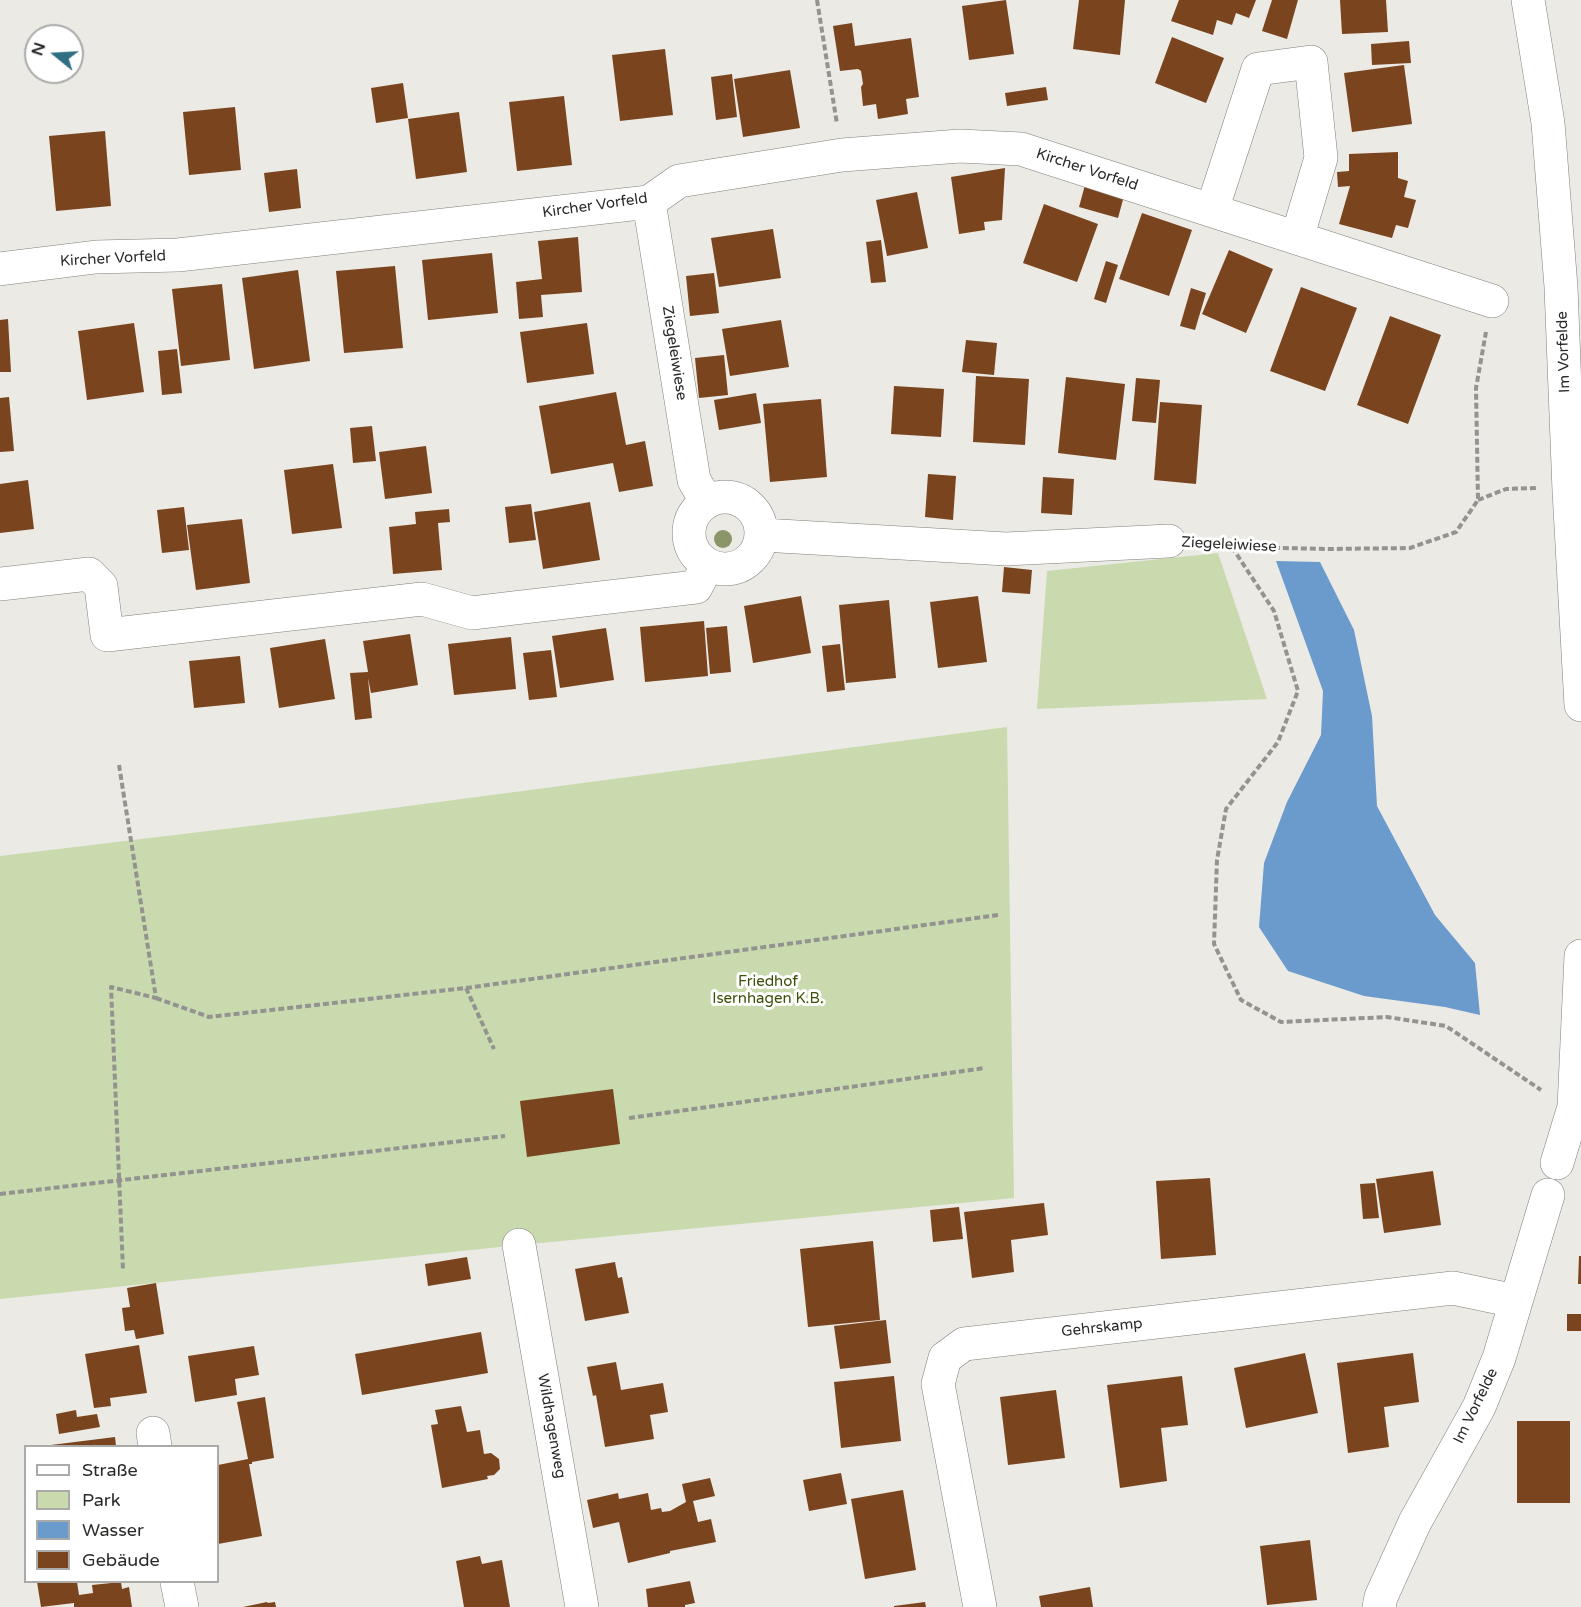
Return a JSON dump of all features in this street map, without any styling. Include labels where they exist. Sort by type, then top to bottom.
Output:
[{"type":"street","name":"Im Vorfelde","points":[[1528,0],[1548,123],[1561,287],[1581,705]]},
{"type":"street","points":[[1212,210],[1258,69],[1311,62],[1320,158],[1297,238]]},
{"type":"street","name":"Kircher Vorfeld","points":[[0,269],[96,257],[178,255],[649,202],[679,182],[842,155],[960,146],[1021,149],[1492,301]]},
{"type":"street","name":"Ziegeleiwiese","points":[[649,202],[694,480],[706,501]]},
{"type":"street","points":[[728,496],[742,501],[756,514],[762,535],[758,551],[746,564],[726,571],[707,566],[692,550],[688,535],[692,516],[706,501],[728,496]]},
{"type":"street","name":"Ziegeleiwiese","points":[[762,535],[1006,549],[1169,541]]},
{"type":"street","points":[[0,584],[90,574],[102,586],[106,635],[423,598],[472,613],[696,587],[707,566]]},
{"type":"street","points":[[1557,1163],[1574,1107],[1581,956]]},
{"type":"street","name":"Im Vorfelde","points":[[1379,1607],[1381,1597],[1415,1522],[1479,1407],[1499,1358],[1548,1195]]},
{"type":"street","name":"Wildhagenweg","points":[[519,1245],[582,1607]]},
{"type":"street","name":"Gehrskamp","points":[[980,1607],[938,1384],[945,1358],[964,1344],[1454,1288],[1515,1301]]},
{"type":"street","points":[[177,1583],[182,1607]]},
{"type":"path","points":[[818,0],[842,155]]},
{"type":"path","points":[[1492,301],[1476,388],[1478,500],[1506,489],[1557,488],[1569,491]]},
{"type":"path","name":"Ziegeleiwiese","points":[[1169,541],[1232,547],[1410,548],[1456,532],[1478,500]]},
{"type":"path","points":[[1232,547],[1274,611],[1298,691],[1278,742],[1226,809],[1217,860],[1214,944],[1241,1000],[1281,1022],[1387,1017],[1446,1026],[1538,1088],[1574,1107]]},
{"type":"path","points":[[119,765],[156,998]]},
{"type":"path","points":[[123,1270],[111,987],[156,998],[210,1017],[466,988],[998,915]]},
{"type":"path","points":[[466,988],[494,1049]]},
{"type":"path","points":[[629,1118],[985,1068]]},
{"type":"path","points":[[0,1194],[505,1136]]},
{"type":"green space","points":[[1218,553],[1267,699],[1037,709],[1047,571]]},
{"type":"green space","name":"Friedhof Isernhagen K.B.","points":[[1007,727],[1014,1198],[519,1245],[0,1299],[0,856],[333,816]]},
{"type":"water","points":[[1276,561],[1320,562],[1354,630],[1372,716],[1377,806],[1435,915],[1475,963],[1480,1015],[1445,1007],[1364,996],[1288,971],[1259,927],[1264,863],[1287,802],[1321,735],[1323,691]]},
{"type":"building","points":[[1006,0],[1014,54],[969,60],[962,6]]},
{"type":"building","points":[[1079,0],[1125,0],[1120,55],[1073,49]]},
{"type":"building","points":[[1179,0],[1256,0],[1249,18],[1236,13],[1232,25],[1217,20],[1213,35],[1171,21]]},
{"type":"building","points":[[1272,0],[1298,0],[1287,39],[1262,31]]},
{"type":"building","points":[[1340,0],[1386,0],[1388,32],[1342,34]]},
{"type":"building","points":[[852,23],[855,46],[911,38],[919,97],[906,99],[908,114],[878,119],[876,104],[863,106],[861,71],[858,69],[840,71],[833,26]]},
{"type":"building","points":[[1172,37],[1224,58],[1206,103],[1155,83]]},
{"type":"building","points":[[1409,41],[1411,63],[1372,65],[1371,44]]},
{"type":"building","points":[[665,49],[673,115],[620,121],[612,55]]},
{"type":"building","points":[[1404,65],[1412,124],[1352,132],[1344,73]]},
{"type":"building","points":[[790,70],[800,128],[743,137],[734,79]]},
{"type":"building","points":[[732,74],[737,117],[716,120],[711,77]]},
{"type":"building","points":[[403,83],[408,118],[376,123],[371,88]]},
{"type":"building","points":[[1046,87],[1048,100],[1007,106],[1005,93]]},
{"type":"building","points":[[564,96],[572,165],[517,171],[509,102]]},
{"type":"building","points":[[235,107],[241,170],[189,175],[183,112]]},
{"type":"building","points":[[459,112],[467,172],[416,179],[408,119]]},
{"type":"building","points":[[105,131],[111,206],[56,211],[49,136]]},
{"type":"building","points":[[1398,152],[1398,178],[1408,181],[1404,197],[1416,200],[1408,228],[1396,225],[1392,238],[1339,224],[1350,186],[1338,187],[1337,172],[1349,171],[1349,154]]},
{"type":"building","points":[[1005,168],[1002,220],[984,222],[985,230],[959,234],[951,177]]},
{"type":"building","points":[[297,169],[301,208],[269,212],[264,173]]},
{"type":"building","points":[[1085,185],[1124,196],[1118,218],[1079,207]]},
{"type":"building","points":[[917,192],[928,248],[887,256],[876,200]]},
{"type":"building","points":[[1044,204],[1098,224],[1077,282],[1023,263]]},
{"type":"building","points":[[1142,213],[1192,230],[1169,296],[1119,279]]},
{"type":"building","points":[[773,229],[781,278],[719,287],[711,238]]},
{"type":"building","points":[[578,237],[582,292],[541,295],[543,317],[519,319],[516,282],[542,279],[538,241]]},
{"type":"building","points":[[881,240],[886,282],[871,283],[866,242]]},
{"type":"building","points":[[1229,250],[1273,269],[1246,333],[1202,314]]},
{"type":"building","points":[[492,253],[498,313],[428,320],[422,260]]},
{"type":"building","points":[[1106,261],[1118,265],[1106,303],[1094,299]]},
{"type":"building","points":[[395,266],[403,348],[344,353],[336,271]]},
{"type":"building","points":[[298,270],[310,361],[254,369],[242,278]]},
{"type":"building","points":[[714,273],[719,313],[690,316],[686,276]]},
{"type":"building","points":[[222,284],[230,360],[181,366],[172,289]]},
{"type":"building","points":[[1301,287],[1357,308],[1325,391],[1270,371]]},
{"type":"building","points":[[1191,288],[1206,293],[1195,330],[1180,326]]},
{"type":"building","points":[[1390,316],[1441,335],[1408,424],[1357,405]]},
{"type":"building","points":[[8,319],[11,372],[0,372],[0,320]]},
{"type":"building","points":[[781,320],[789,367],[730,376],[722,329]]},
{"type":"building","points":[[134,323],[144,392],[87,400],[78,331]]},
{"type":"building","points":[[587,323],[594,374],[527,383],[520,332]]},
{"type":"building","points":[[966,340],[997,343],[994,375],[962,372]]},
{"type":"building","points":[[177,349],[182,393],[162,395],[158,351]]},
{"type":"building","points":[[724,355],[728,395],[699,398],[695,358]]},
{"type":"building","points":[[976,376],[1029,379],[1025,445],[973,442]]},
{"type":"building","points":[[1066,377],[1125,384],[1116,460],[1058,453]]},
{"type":"building","points":[[1136,378],[1160,380],[1156,423],[1132,421]]},
{"type":"building","points":[[894,386],[944,389],[941,437],[891,434]]},
{"type":"building","points":[[616,392],[626,445],[645,441],[653,486],[619,492],[613,463],[551,474],[539,406]]},
{"type":"building","points":[[756,393],[761,423],[719,430],[714,400]]},
{"type":"building","points":[[9,397],[14,451],[0,452],[0,398]]},
{"type":"building","points":[[821,399],[827,477],[770,482],[763,404]]},
{"type":"building","points":[[1160,402],[1202,405],[1196,484],[1154,480]]},
{"type":"building","points":[[372,426],[376,461],[353,463],[350,428]]},
{"type":"building","points":[[426,446],[432,493],[385,499],[379,452]]},
{"type":"building","points":[[333,464],[342,528],[292,534],[284,470]]},
{"type":"building","points":[[928,474],[956,476],[953,520],[925,517]]},
{"type":"building","points":[[1043,477],[1074,479],[1072,515],[1041,513]]},
{"type":"building","points":[[28,480],[34,529],[0,533],[0,484]]},
{"type":"building","points":[[590,502],[600,560],[543,569],[534,512]]},
{"type":"building","points":[[531,504],[536,540],[509,543],[505,507]]},
{"type":"building","points":[[184,507],[189,550],[162,553],[157,510]]},
{"type":"building","points":[[449,509],[450,522],[438,523],[442,570],[393,574],[389,527],[416,524],[415,512]]},
{"type":"building","points":[[242,519],[250,583],[196,590],[187,525]]},
{"type":"building","points":[[1004,567],[1032,570],[1030,594],[1002,592]]},
{"type":"building","points":[[801,596],[811,653],[753,663],[744,606]]},
{"type":"building","points":[[978,596],[987,662],[938,668],[930,602]]},
{"type":"building","points":[[889,600],[896,678],[846,683],[839,605]]},
{"type":"building","points":[[704,621],[708,676],[645,682],[640,627]]},
{"type":"building","points":[[727,626],[731,672],[710,674],[706,628]]},
{"type":"building","points":[[606,628],[614,680],[560,688],[552,636]]},
{"type":"building","points":[[410,634],[418,685],[371,693],[368,678],[372,718],[355,720],[350,673],[368,672],[363,641]]},
{"type":"building","points":[[511,637],[516,689],[454,695],[448,644]]},
{"type":"building","points":[[325,639],[335,699],[279,708],[270,648]]},
{"type":"building","points":[[840,644],[845,690],[827,692],[822,646]]},
{"type":"building","points":[[551,650],[557,697],[529,700],[523,653]]},
{"type":"building","points":[[240,656],[245,703],[194,708],[189,661]]},
{"type":"building","points":[[613,1089],[620,1144],[527,1157],[520,1101]]},
{"type":"building","points":[[1433,1171],[1441,1225],[1384,1233],[1376,1179]]},
{"type":"building","points":[[1210,1178],[1216,1255],[1161,1259],[1156,1181]]},
{"type":"building","points":[[1375,1183],[1379,1218],[1363,1219],[1360,1184]]},
{"type":"building","points":[[1044,1203],[1048,1235],[1011,1240],[1014,1272],[972,1278],[964,1212]]},
{"type":"building","points":[[959,1207],[963,1239],[933,1242],[930,1210]]},
{"type":"building","points":[[873,1241],[880,1320],[808,1327],[800,1249]]},
{"type":"building","points":[[1579,1256],[1581,1256],[1581,1284],[1578,1284]]},
{"type":"building","points":[[467,1257],[471,1279],[428,1286],[425,1264]]},
{"type":"building","points":[[615,1262],[618,1278],[622,1277],[629,1313],[585,1321],[575,1269]]},
{"type":"building","points":[[156,1283],[164,1334],[136,1339],[134,1330],[125,1331],[122,1308],[130,1307],[127,1288]]},
{"type":"building","points":[[1567,1314],[1581,1314],[1581,1331],[1567,1331]]},
{"type":"building","points":[[886,1320],[891,1363],[840,1369],[834,1326]]},
{"type":"building","points":[[481,1332],[488,1373],[362,1395],[355,1354]]},
{"type":"building","points":[[139,1345],[147,1393],[110,1398],[111,1406],[94,1408],[85,1354]]},
{"type":"building","points":[[254,1346],[259,1375],[235,1379],[237,1395],[195,1402],[188,1356]]},
{"type":"building","points":[[1305,1353],[1318,1413],[1246,1428],[1234,1368]]},
{"type":"building","points":[[1413,1353],[1419,1402],[1384,1407],[1389,1447],[1348,1453],[1337,1363]]},
{"type":"building","points":[[616,1362],[621,1390],[663,1383],[668,1412],[650,1415],[654,1439],[605,1447],[596,1395],[593,1396],[587,1367]]},
{"type":"building","points":[[894,1376],[901,1441],[841,1448],[834,1382]]},
{"type":"building","points":[[1182,1376],[1188,1425],[1161,1428],[1167,1481],[1120,1488],[1107,1385]]},
{"type":"building","points":[[1056,1390],[1065,1458],[1008,1465],[1000,1397]]},
{"type":"building","points":[[265,1397],[274,1458],[249,1464],[262,1536],[219,1544],[219,1465],[248,1459],[237,1402]]},
{"type":"building","points":[[461,1406],[467,1432],[480,1430],[484,1454],[491,1453],[499,1459],[500,1469],[494,1475],[487,1476],[488,1479],[442,1488],[431,1425],[438,1424],[435,1410]]},
{"type":"building","points":[[76,1410],[77,1417],[97,1414],[100,1427],[59,1434],[56,1414]]},
{"type":"building","points":[[1517,1421],[1570,1421],[1570,1503],[1517,1503]]},
{"type":"building","points":[[115,1437],[116,1445],[51,1445]]},
{"type":"building","points":[[841,1473],[847,1504],[809,1511],[803,1480]]},
{"type":"building","points":[[710,1478],[715,1496],[693,1501],[698,1522],[711,1519],[716,1542],[670,1551],[670,1553],[628,1563],[619,1522],[593,1528],[587,1500],[618,1493],[619,1499],[648,1493],[651,1510],[661,1508],[662,1512],[670,1511],[686,1502],[682,1484]]},
{"type":"building","points":[[903,1490],[916,1570],[865,1579],[851,1499]]},
{"type":"building","points":[[1310,1540],[1317,1600],[1267,1605],[1260,1546]]},
{"type":"building","points":[[480,1556],[482,1564],[502,1560],[510,1607],[464,1607],[456,1561]]},
{"type":"building","points":[[690,1581],[695,1603],[685,1605],[685,1607],[648,1607],[646,1589]]},
{"type":"building","points":[[37,1583],[77,1583],[79,1595],[93,1593],[92,1585],[121,1583],[122,1589],[129,1587],[132,1607],[74,1607],[74,1603],[41,1607]]},
{"type":"building","points":[[1090,1587],[1093,1607],[1041,1607],[1039,1596]]},
{"type":"building","points":[[275,1602],[276,1607],[243,1607]]},
{"type":"building","points":[[925,1602],[926,1607],[894,1607],[894,1606]]}]
